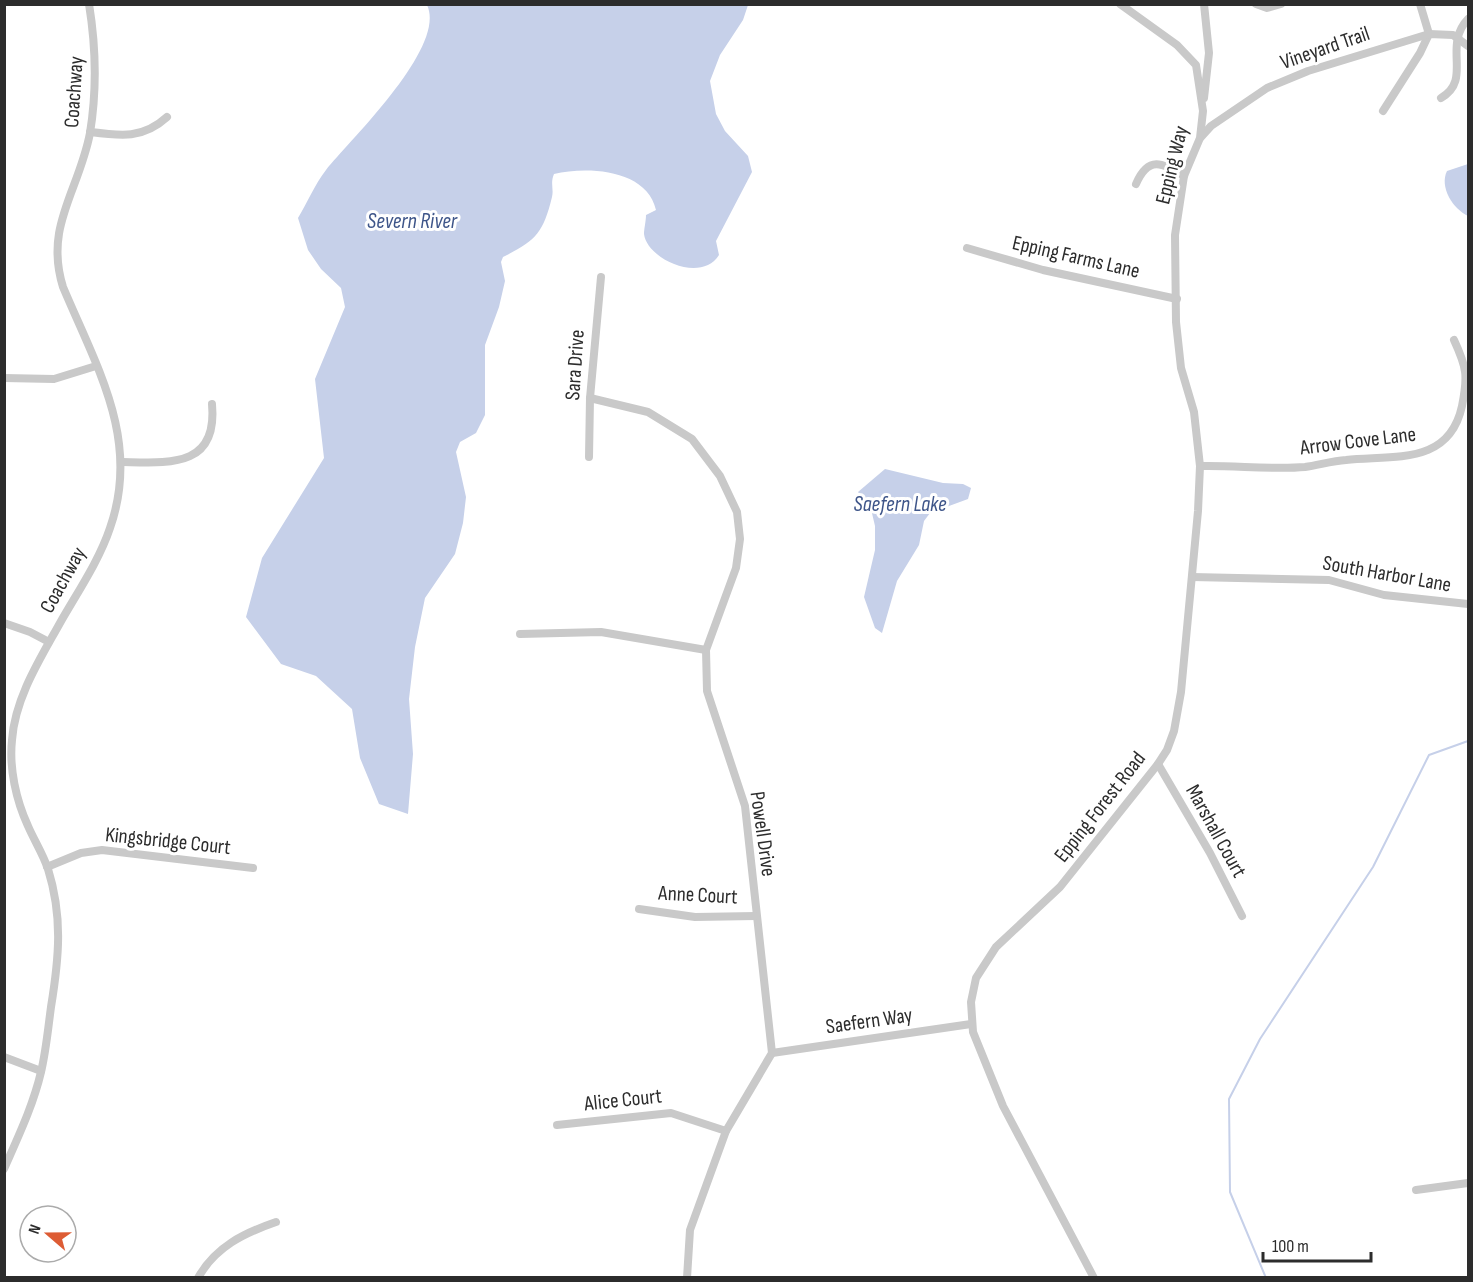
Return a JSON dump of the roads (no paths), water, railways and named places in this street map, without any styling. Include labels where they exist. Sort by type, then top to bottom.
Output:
[{"type":"street","name":"Coachway","points":[[4,1169],[24,1123],[41,1071],[60,941],[58,912],[47,867],[26,824],[14,783],[11,756],[16,717],[26,686],[110,530],[121,484],[123,462],[117,422],[57,268],[58,230],[83,162],[90,132],[95,45],[89,4]]},
{"type":"street","name":"Epping Way","points":[[1120,4],[1177,45],[1196,65],[1203,111],[1200,138],[1184,176],[1175,235],[1177,299]]},
{"type":"street","points":[[1203,111],[1209,54],[1204,4]]},
{"type":"street","points":[[1256,4],[1268,8],[1281,4]]},
{"type":"street","points":[[1383,111],[1420,53],[1429,34],[1420,4]]},
{"type":"street","points":[[1441,98],[1454,88],[1457,81],[1456,37],[1468,19]]},
{"type":"street","name":"Vineyard Trail","points":[[1200,138],[1211,126],[1275,84],[1308,71],[1429,34],[1446,34],[1456,37]]},
{"type":"street","points":[[1456,37],[1468,46]]},
{"type":"street","points":[[90,132],[129,136],[154,129],[167,117]]},
{"type":"street","points":[[1136,184],[1142,171],[1153,164],[1166,164],[1184,176]]},
{"type":"street","name":"Epping Farms Lane","points":[[967,248],[1043,270],[1177,299]]},
{"type":"street","name":"Sara Drive","points":[[589,457],[590,398],[601,277]]},
{"type":"street","name":"Epping Forest Road","points":[[1094,1278],[1003,1106],[971,1024],[973,984],[996,947],[1060,887],[1158,764],[1167,750],[1174,731],[1192,577],[1200,466],[1193,400],[1181,368],[1176,322],[1177,299]]},
{"type":"street","name":"Arrow Cove Lane","points":[[1200,466],[1304,467],[1346,460],[1398,458],[1425,452],[1448,437],[1459,418],[1468,380],[1465,364],[1454,340]]},
{"type":"street","points":[[4,378],[54,379],[96,366]]},
{"type":"street","name":"Powell Drive","points":[[590,398],[648,412],[692,439],[720,476],[737,512],[740,539],[736,568],[706,650],[707,691],[745,806],[772,1053]]},
{"type":"street","points":[[123,462],[170,463],[190,457],[206,443],[211,433],[212,404]]},
{"type":"street","name":"South Harbor Lane","points":[[1192,577],[1329,580],[1384,595],[1468,604]]},
{"type":"street","points":[[4,623],[22,628],[49,642]]},
{"type":"street","points":[[520,634],[601,632],[706,650]]},
{"type":"street","name":"Marshall Court","points":[[1158,764],[1210,853],[1242,916]]},
{"type":"street","name":"Kingsbridge Court","points":[[47,867],[81,853],[102,850],[253,868]]},
{"type":"street","name":"Anne Court","points":[[639,909],[695,917],[756,916]]},
{"type":"street","name":"Saefern Way","points":[[772,1053],[971,1024]]},
{"type":"street","points":[[687,1278],[690,1230],[726,1131],[772,1053]]},
{"type":"street","points":[[4,1057],[41,1071]]},
{"type":"street","name":"Alice Court","points":[[556,1125],[671,1113],[726,1131]]},
{"type":"street","points":[[1416,1190],[1468,1183]]},
{"type":"street","points":[[198,1278],[203,1268],[231,1241],[249,1231],[276,1222]]},
{"type":"water","name":"Severn River","points":[[427,5],[748,5],[743,20],[720,55],[710,81],[716,114],[725,131],[748,156],[752,172],[716,241],[719,255],[711,263],[700,267],[688,268],[676,265],[654,252],[647,243],[644,234],[646,215],[656,210],[650,196],[641,186],[628,178],[614,174],[583,170],[554,174],[552,197],[541,228],[530,241],[503,257],[501,262],[505,281],[499,307],[485,345],[485,415],[476,433],[460,442],[456,452],[466,497],[463,523],[455,554],[425,598],[415,647],[409,699],[413,754],[408,814],[379,804],[360,758],[352,709],[316,676],[281,664],[246,617],[262,558],[324,458],[315,379],[345,307],[341,288],[321,269],[308,250],[298,218],[326,170],[375,115],[411,67],[423,44],[429,23]]},
{"type":"water","points":[[1468,164],[1468,216],[1457,208],[1449,197],[1445,177],[1447,171]]},
{"type":"water","name":"Saefern Lake","points":[[885,469],[943,483],[963,484],[971,488],[968,499],[930,513],[924,521],[919,545],[897,581],[882,633],[875,628],[864,597],[875,550],[875,526],[871,509],[858,492]]},
{"type":"waterway","points":[[1266,1278],[1230,1192],[1229,1099],[1260,1039],[1373,867],[1429,755],[1468,741]]}]
